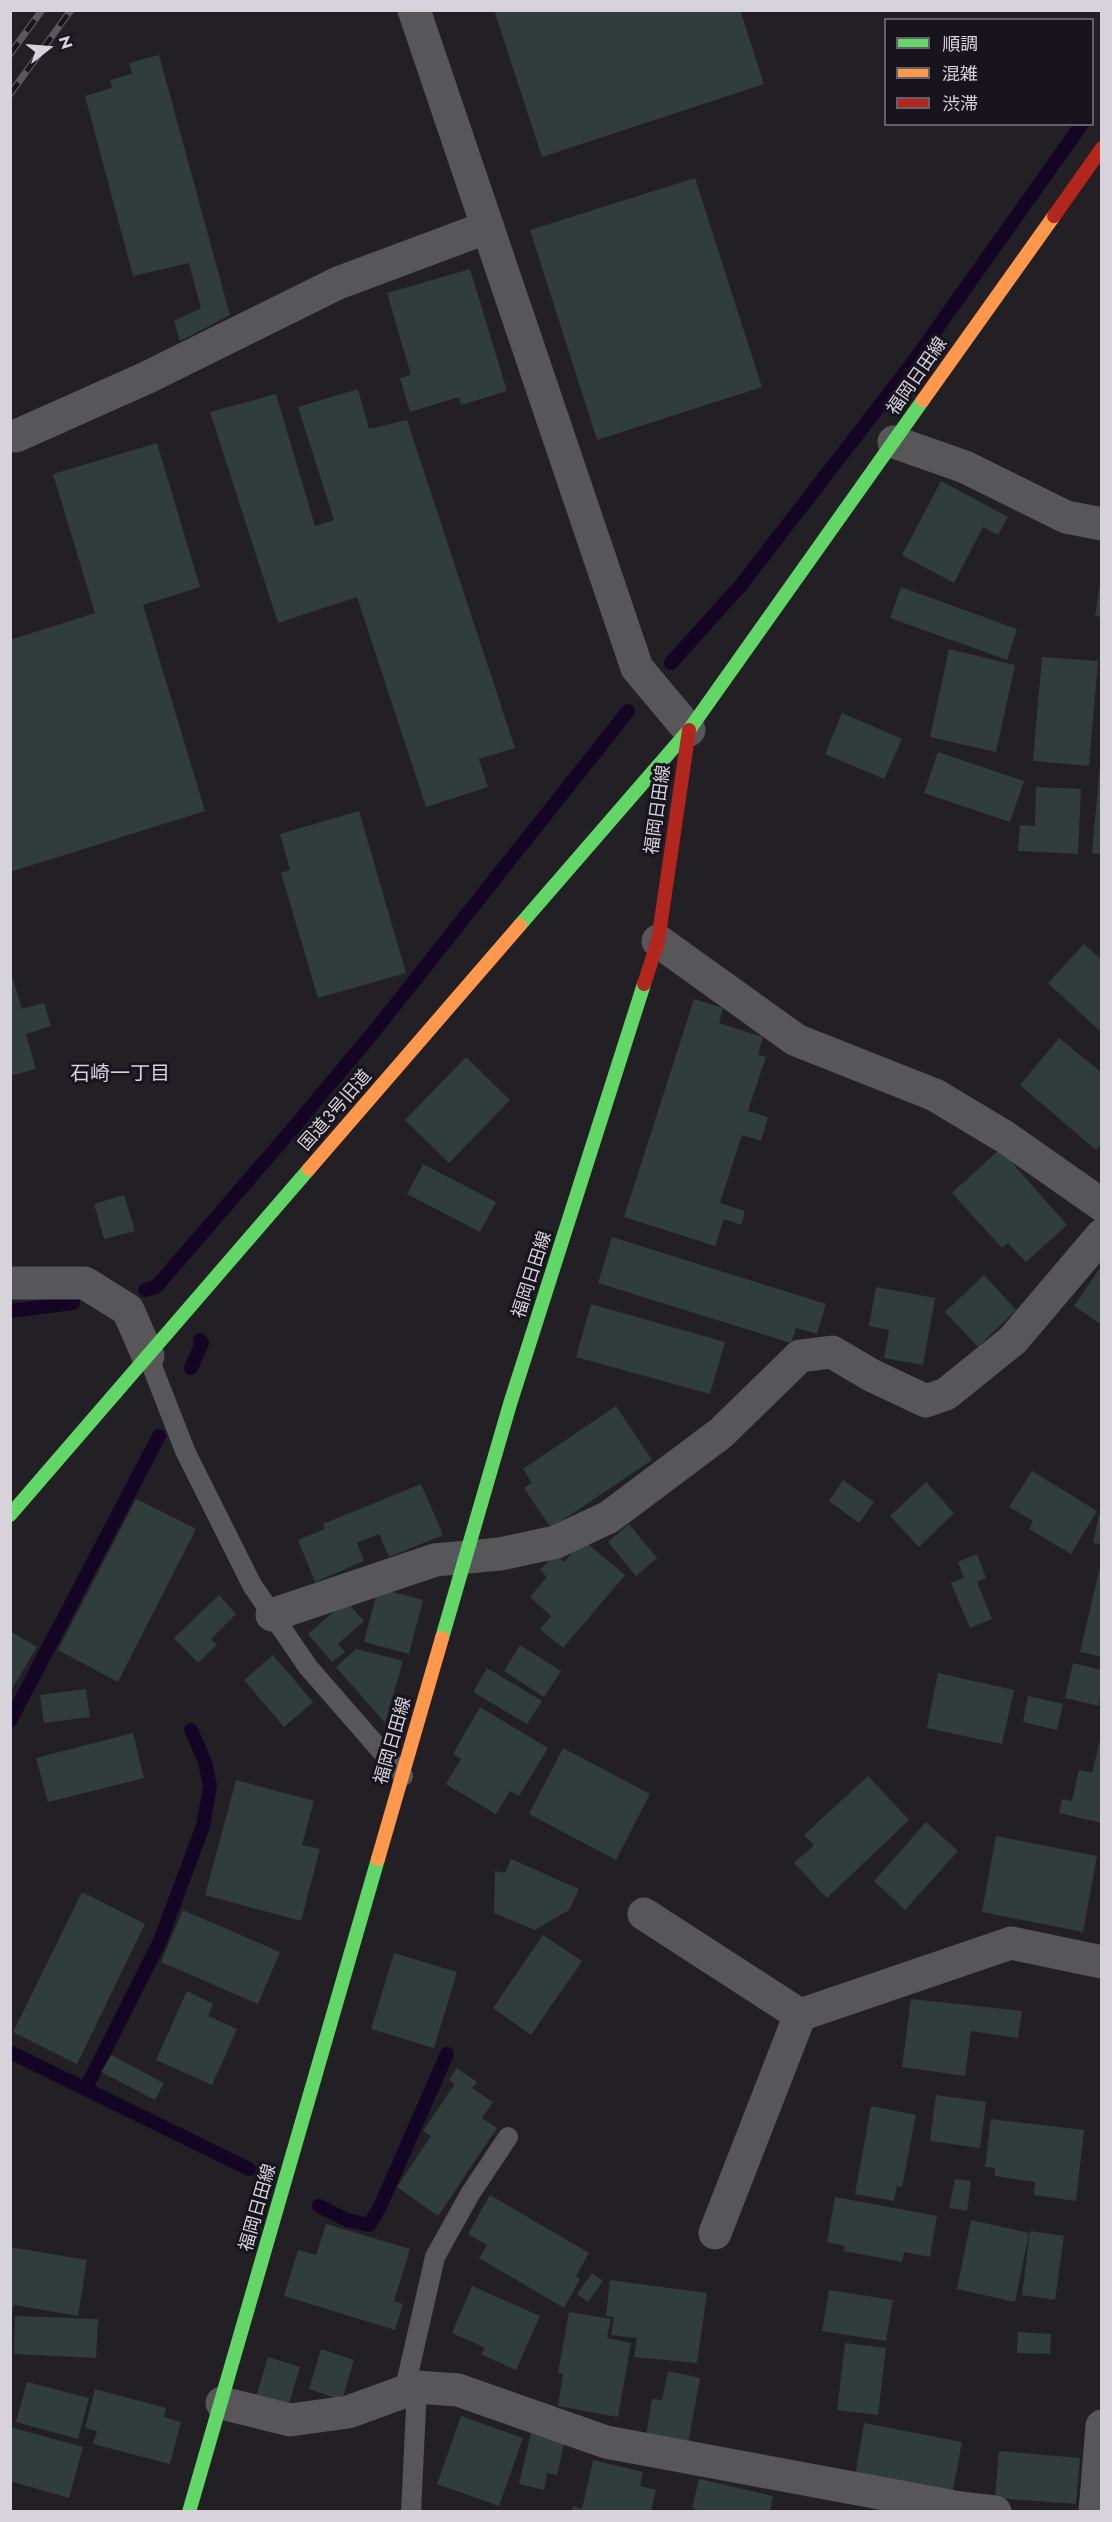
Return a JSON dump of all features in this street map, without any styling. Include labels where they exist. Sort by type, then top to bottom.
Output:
[{"type":"main road","name":"福岡日田線","points":[[189,2511],[510,1404],[658,941],[689,730],[1101,148]]},
{"type":"main road","name":"国道3号旧道","points":[[10,1515],[689,730]]},
{"type":"street","points":[[414,10],[637,668],[689,730]]},
{"type":"street","points":[[16,436],[146,378],[338,283],[488,227]]},
{"type":"street","points":[[894,442],[965,467],[1066,517],[1101,524]]},
{"type":"street","points":[[658,941],[796,1040],[935,1095],[1005,1137],[1101,1205]]},
{"type":"street","points":[[272,1615],[435,1560],[466,1558],[556,1542],[609,1517],[721,1432],[800,1356],[832,1352],[871,1375],[926,1401],[946,1395],[1013,1340],[1101,1235]]},
{"type":"street","points":[[10,1283],[85,1283],[128,1310],[148,1356]]},
{"type":"street","points":[[645,1914],[800,2015]]},
{"type":"street","points":[[800,2015],[1011,1944],[1101,1962]]},
{"type":"street","points":[[715,2233],[800,2015]]},
{"type":"street","points":[[222,2403],[290,2420],[348,2412],[411,2390],[458,2390],[606,2442],[960,2508],[995,2511]]},
{"type":"street","points":[[1095,2511],[1101,2426]]},
{"type":"lane","points":[[148,1356],[186,1453],[252,1585],[308,1667],[403,1776]]},
{"type":"lane","points":[[411,2511],[411,2390],[435,2257],[470,2193],[508,2137]]},
{"type":"building","points":[[494,10],[740,10],[764,84],[542,157]]},
{"type":"building","points":[[159,55],[230,315],[180,341],[174,321],[201,308],[189,263],[133,276],[85,96],[112,88],[110,80],[132,74],[129,63]]},
{"type":"building","points":[[695,178],[762,387],[597,440],[530,230]]},
{"type":"building","points":[[470,269],[507,391],[461,405],[459,397],[410,412],[400,378],[411,375],[387,293]]},
{"type":"building","points":[[358,389],[369,429],[407,420],[515,748],[479,759],[488,787],[426,807],[357,597],[278,623],[210,412],[276,394],[315,526],[334,520],[298,407]]},
{"type":"building","points":[[157,443],[200,587],[143,605],[205,811],[10,872],[10,640],[95,613],[53,474]]},
{"type":"building","points":[[941,481],[1008,517],[998,535],[983,527],[954,583],[902,555]]},
{"type":"building","points":[[1100,584],[1102,584],[1102,617],[1095,616]]},
{"type":"building","points":[[901,587],[1017,629],[1007,660],[890,618]]},
{"type":"building","points":[[949,649],[1015,665],[996,752],[930,737]]},
{"type":"building","points":[[1042,657],[1098,661],[1089,766],[1033,761]]},
{"type":"building","points":[[842,713],[902,739],[884,779],[825,754]]},
{"type":"building","points":[[938,752],[1024,781],[1010,822],[924,793]]},
{"type":"building","points":[[1100,765],[1102,765],[1102,854],[1092,853]]},
{"type":"building","points":[[1036,787],[1081,789],[1078,854],[1018,851],[1020,825],[1035,826]]},
{"type":"building","points":[[359,811],[406,973],[318,998],[281,873],[290,870],[280,834]]},
{"type":"building","points":[[1084,944],[1102,960],[1102,1033],[1048,983]]},
{"type":"building","points":[[10,970],[22,1009],[44,1003],[51,1026],[26,1034],[36,1069],[10,1076]]},
{"type":"building","points":[[694,999],[723,1008],[719,1023],[763,1037],[758,1055],[766,1057],[748,1111],[768,1117],[761,1141],[742,1135],[720,1203],[745,1211],[741,1225],[724,1219],[715,1246],[624,1217]]},
{"type":"building","points":[[1059,1038],[1102,1073],[1102,1144],[1096,1150],[1020,1085]]},
{"type":"building","points":[[466,1057],[510,1100],[449,1163],[405,1120]]},
{"type":"building","points":[[1000,1149],[1067,1225],[1026,1262],[1008,1243],[1002,1248],[952,1193]]},
{"type":"building","points":[[423,1164],[496,1202],[480,1232],[407,1194]]},
{"type":"building","points":[[124,1195],[135,1231],[104,1239],[94,1204]]},
{"type":"building","points":[[612,1237],[826,1304],[817,1334],[796,1328],[791,1343],[598,1283]]},
{"type":"building","points":[[1102,1265],[1102,1325],[1074,1306]]},
{"type":"building","points":[[984,1275],[1016,1310],[978,1347],[945,1312]]},
{"type":"building","points":[[876,1287],[935,1298],[923,1365],[884,1358],[889,1330],[869,1326]]},
{"type":"building","points":[[591,1304],[725,1342],[710,1394],[576,1357]]},
{"type":"building","points":[[616,1406],[652,1460],[551,1528],[524,1488],[532,1483],[523,1469]]},
{"type":"building","points":[[1032,1471],[1097,1511],[1071,1554],[1029,1529],[1033,1521],[1009,1507]]},
{"type":"building","points":[[843,1480],[874,1502],[859,1523],[829,1501]]},
{"type":"building","points":[[926,1482],[954,1513],[919,1547],[890,1516]]},
{"type":"building","points":[[421,1484],[443,1535],[389,1557],[379,1534],[357,1543],[364,1561],[315,1582],[298,1540],[325,1529],[323,1524]]},
{"type":"building","points":[[136,1499],[196,1529],[118,1682],[58,1650]]},
{"type":"building","points":[[1099,1515],[1102,1516],[1102,1544],[1093,1543]]},
{"type":"building","points":[[629,1524],[657,1558],[636,1576],[608,1542]]},
{"type":"building","points":[[583,1540],[625,1575],[563,1648],[540,1629],[551,1616],[530,1597],[547,1577],[540,1570],[555,1554],[564,1562]]},
{"type":"building","points":[[977,1554],[986,1578],[977,1582],[992,1619],[970,1628],[951,1583],[964,1578],[958,1562]]},
{"type":"building","points":[[1102,1558],[1102,1657],[1080,1652]]},
{"type":"building","points":[[378,1588],[423,1600],[409,1654],[364,1642]]},
{"type":"building","points":[[219,1595],[236,1614],[211,1639],[217,1645],[198,1663],[174,1638]]},
{"type":"building","points":[[346,1601],[364,1621],[338,1644],[345,1652],[332,1662],[308,1634]]},
{"type":"building","points":[[10,1631],[37,1647],[10,1692]]},
{"type":"building","points":[[520,1645],[561,1671],[544,1697],[504,1671]]},
{"type":"building","points":[[356,1649],[403,1661],[385,1723],[336,1667]]},
{"type":"building","points":[[273,1655],[313,1702],[284,1727],[244,1680]]},
{"type":"building","points":[[1073,1663],[1102,1670],[1099,1706],[1065,1698]]},
{"type":"building","points":[[487,1668],[542,1701],[527,1724],[473,1692]]},
{"type":"building","points":[[938,1673],[1014,1690],[1002,1744],[927,1728]]},
{"type":"building","points":[[86,1689],[90,1717],[44,1723],[40,1695]]},
{"type":"building","points":[[1028,1696],[1063,1704],[1057,1730],[1023,1722]]},
{"type":"building","points":[[480,1707],[548,1748],[519,1796],[510,1791],[496,1814],[446,1784],[461,1759],[453,1754]]},
{"type":"building","points":[[133,1733],[144,1778],[48,1802],[36,1758]]},
{"type":"building","points":[[1101,1736],[1102,1823],[1059,1813],[1062,1799],[1072,1801],[1079,1770],[1092,1773]]},
{"type":"building","points":[[563,1748],[650,1794],[616,1860],[529,1814]]},
{"type":"building","points":[[868,1776],[909,1820],[827,1898],[794,1863],[814,1845],[804,1835]]},
{"type":"building","points":[[236,1780],[314,1801],[302,1845],[320,1849],[301,1921],[205,1895]]},
{"type":"building","points":[[926,1822],[958,1851],[905,1910],[874,1881]]},
{"type":"building","points":[[996,1836],[1097,1856],[1083,1932],[982,1912]]},
{"type":"building","points":[[511,1859],[579,1889],[569,1910],[535,1930],[494,1913],[495,1871],[505,1873]]},
{"type":"building","points":[[82,1892],[145,1924],[77,2064],[13,2032]]},
{"type":"building","points":[[183,1910],[280,1952],[258,2004],[161,1962]]},
{"type":"building","points":[[543,1935],[582,1961],[531,2035],[493,2008]]},
{"type":"building","points":[[394,1953],[457,1972],[434,2048],[371,2029]]},
{"type":"building","points":[[187,1991],[213,2004],[208,2016],[237,2029],[212,2085],[156,2060]]},
{"type":"building","points":[[911,1999],[1022,2011],[1018,2038],[971,2031],[965,2076],[902,2067]]},
{"type":"building","points":[[111,2055],[164,2083],[155,2100],[101,2072]]},
{"type":"building","points":[[457,2068],[477,2082],[472,2088],[493,2102],[482,2118],[497,2128],[438,2216],[397,2187],[431,2136],[423,2131],[455,2084],[449,2080]]},
{"type":"building","points":[[936,2095],[986,2102],[980,2148],[930,2141]]},
{"type":"building","points":[[871,2106],[916,2115],[902,2187],[897,2186],[894,2201],[855,2194]]},
{"type":"building","points":[[991,2119],[1084,2130],[1076,2201],[1034,2195],[1035,2182],[995,2176],[995,2168],[985,2167]]},
{"type":"building","points":[[955,2179],[971,2181],[967,2211],[949,2208]]},
{"type":"building","points":[[490,2195],[589,2253],[576,2276],[580,2279],[564,2308],[479,2258],[487,2245],[468,2234]]},
{"type":"building","points":[[835,2197],[937,2216],[930,2257],[904,2252],[902,2262],[844,2251],[845,2246],[827,2242]]},
{"type":"building","points":[[971,2220],[1029,2233],[1015,2302],[957,2289]]},
{"type":"building","points":[[326,2224],[410,2249],[394,2301],[403,2304],[395,2330],[284,2296],[298,2250],[316,2255]]},
{"type":"building","points":[[1030,2231],[1064,2236],[1055,2300],[1022,2295]]},
{"type":"building","points":[[10,2247],[87,2260],[78,2316],[14,2305],[10,2316]]},
{"type":"building","points":[[592,2273],[603,2281],[588,2302],[577,2294]]},
{"type":"building","points":[[610,2280],[707,2293],[697,2363],[634,2357],[637,2338],[611,2335],[614,2317],[606,2316]]},
{"type":"building","points":[[472,2286],[540,2316],[516,2370],[481,2354],[485,2348],[452,2333]]},
{"type":"building","points":[[829,2290],[893,2300],[886,2341],[822,2331]]},
{"type":"building","points":[[569,2312],[611,2319],[607,2338],[631,2343],[618,2417],[558,2406],[563,2374],[558,2373]]},
{"type":"building","points":[[15,2316],[98,2319],[96,2358],[14,2354]]},
{"type":"building","points":[[1018,2332],[1051,2334],[1050,2354],[1017,2353]]},
{"type":"building","points":[[845,2343],[886,2348],[878,2415],[837,2410]]},
{"type":"building","points":[[321,2349],[354,2360],[342,2400],[309,2389]]},
{"type":"building","points":[[268,2357],[300,2367],[288,2407],[256,2397]]},
{"type":"building","points":[[668,2371],[700,2378],[687,2450],[646,2436],[652,2399],[662,2400]]},
{"type":"building","points":[[27,2382],[89,2398],[78,2439],[16,2422]]},
{"type":"building","points":[[95,2389],[166,2408],[164,2417],[181,2422],[170,2464],[93,2444],[97,2431],[85,2428]]},
{"type":"building","points":[[461,2416],[523,2438],[499,2506],[437,2484]]},
{"type":"building","points":[[864,2423],[962,2442],[952,2495],[855,2476]]},
{"type":"building","points":[[10,2427],[83,2447],[69,2498],[10,2481]]},
{"type":"building","points":[[531,2433],[565,2440],[557,2475],[547,2473],[544,2490],[519,2484]]},
{"type":"building","points":[[999,2451],[1080,2458],[1076,2504],[995,2498]]},
{"type":"building","points":[[593,2460],[643,2472],[640,2486],[656,2490],[651,2512],[572,2512],[573,2506],[582,2509]]},
{"type":"building","points":[[699,2479],[773,2496],[770,2512],[703,2512],[692,2508]]},
{"type":"waterway","points":[[671,663],[741,585],[911,365],[1081,126]]},
{"type":"waterway","points":[[145,1290],[156,1287],[372,1034],[628,711]]},
{"type":"waterway","points":[[10,1311],[73,1303]]},
{"type":"waterway","points":[[191,1368],[202,1343],[200,1340]]},
{"type":"waterway","points":[[10,1721],[159,1436]]},
{"type":"waterway","points":[[86,2088],[160,1941],[203,1826],[210,1787],[205,1762],[191,1730]]},
{"type":"waterway","points":[[10,2052],[249,2169]]},
{"type":"waterway","points":[[319,2206],[347,2220],[369,2225],[379,2209],[447,2054]]},
{"type":"railway","points":[[10,54],[42,10]]},
{"type":"railway","points":[[10,94],[71,10]]},
{"type":"traffic: fast","points":[[520,925],[689,730],[923,400]]},
{"type":"traffic: fast","points":[[442,1638],[510,1404],[644,984]]},
{"type":"traffic: fast","points":[[10,1515],[309,1169]]},
{"type":"traffic: fast","points":[[189,2512],[378,1859]]},
{"type":"traffic: slow","points":[[923,400],[1054,216]]},
{"type":"traffic: slow","points":[[309,1169],[520,925]]},
{"type":"traffic: slow","points":[[378,1859],[442,1638]]},
{"type":"traffic: jam","points":[[1054,216],[1102,148]]},
{"type":"traffic: jam","points":[[644,984],[658,941],[689,730]]},
{"type":"district","name":"石崎一丁目","points":[[120,1075]]}]
